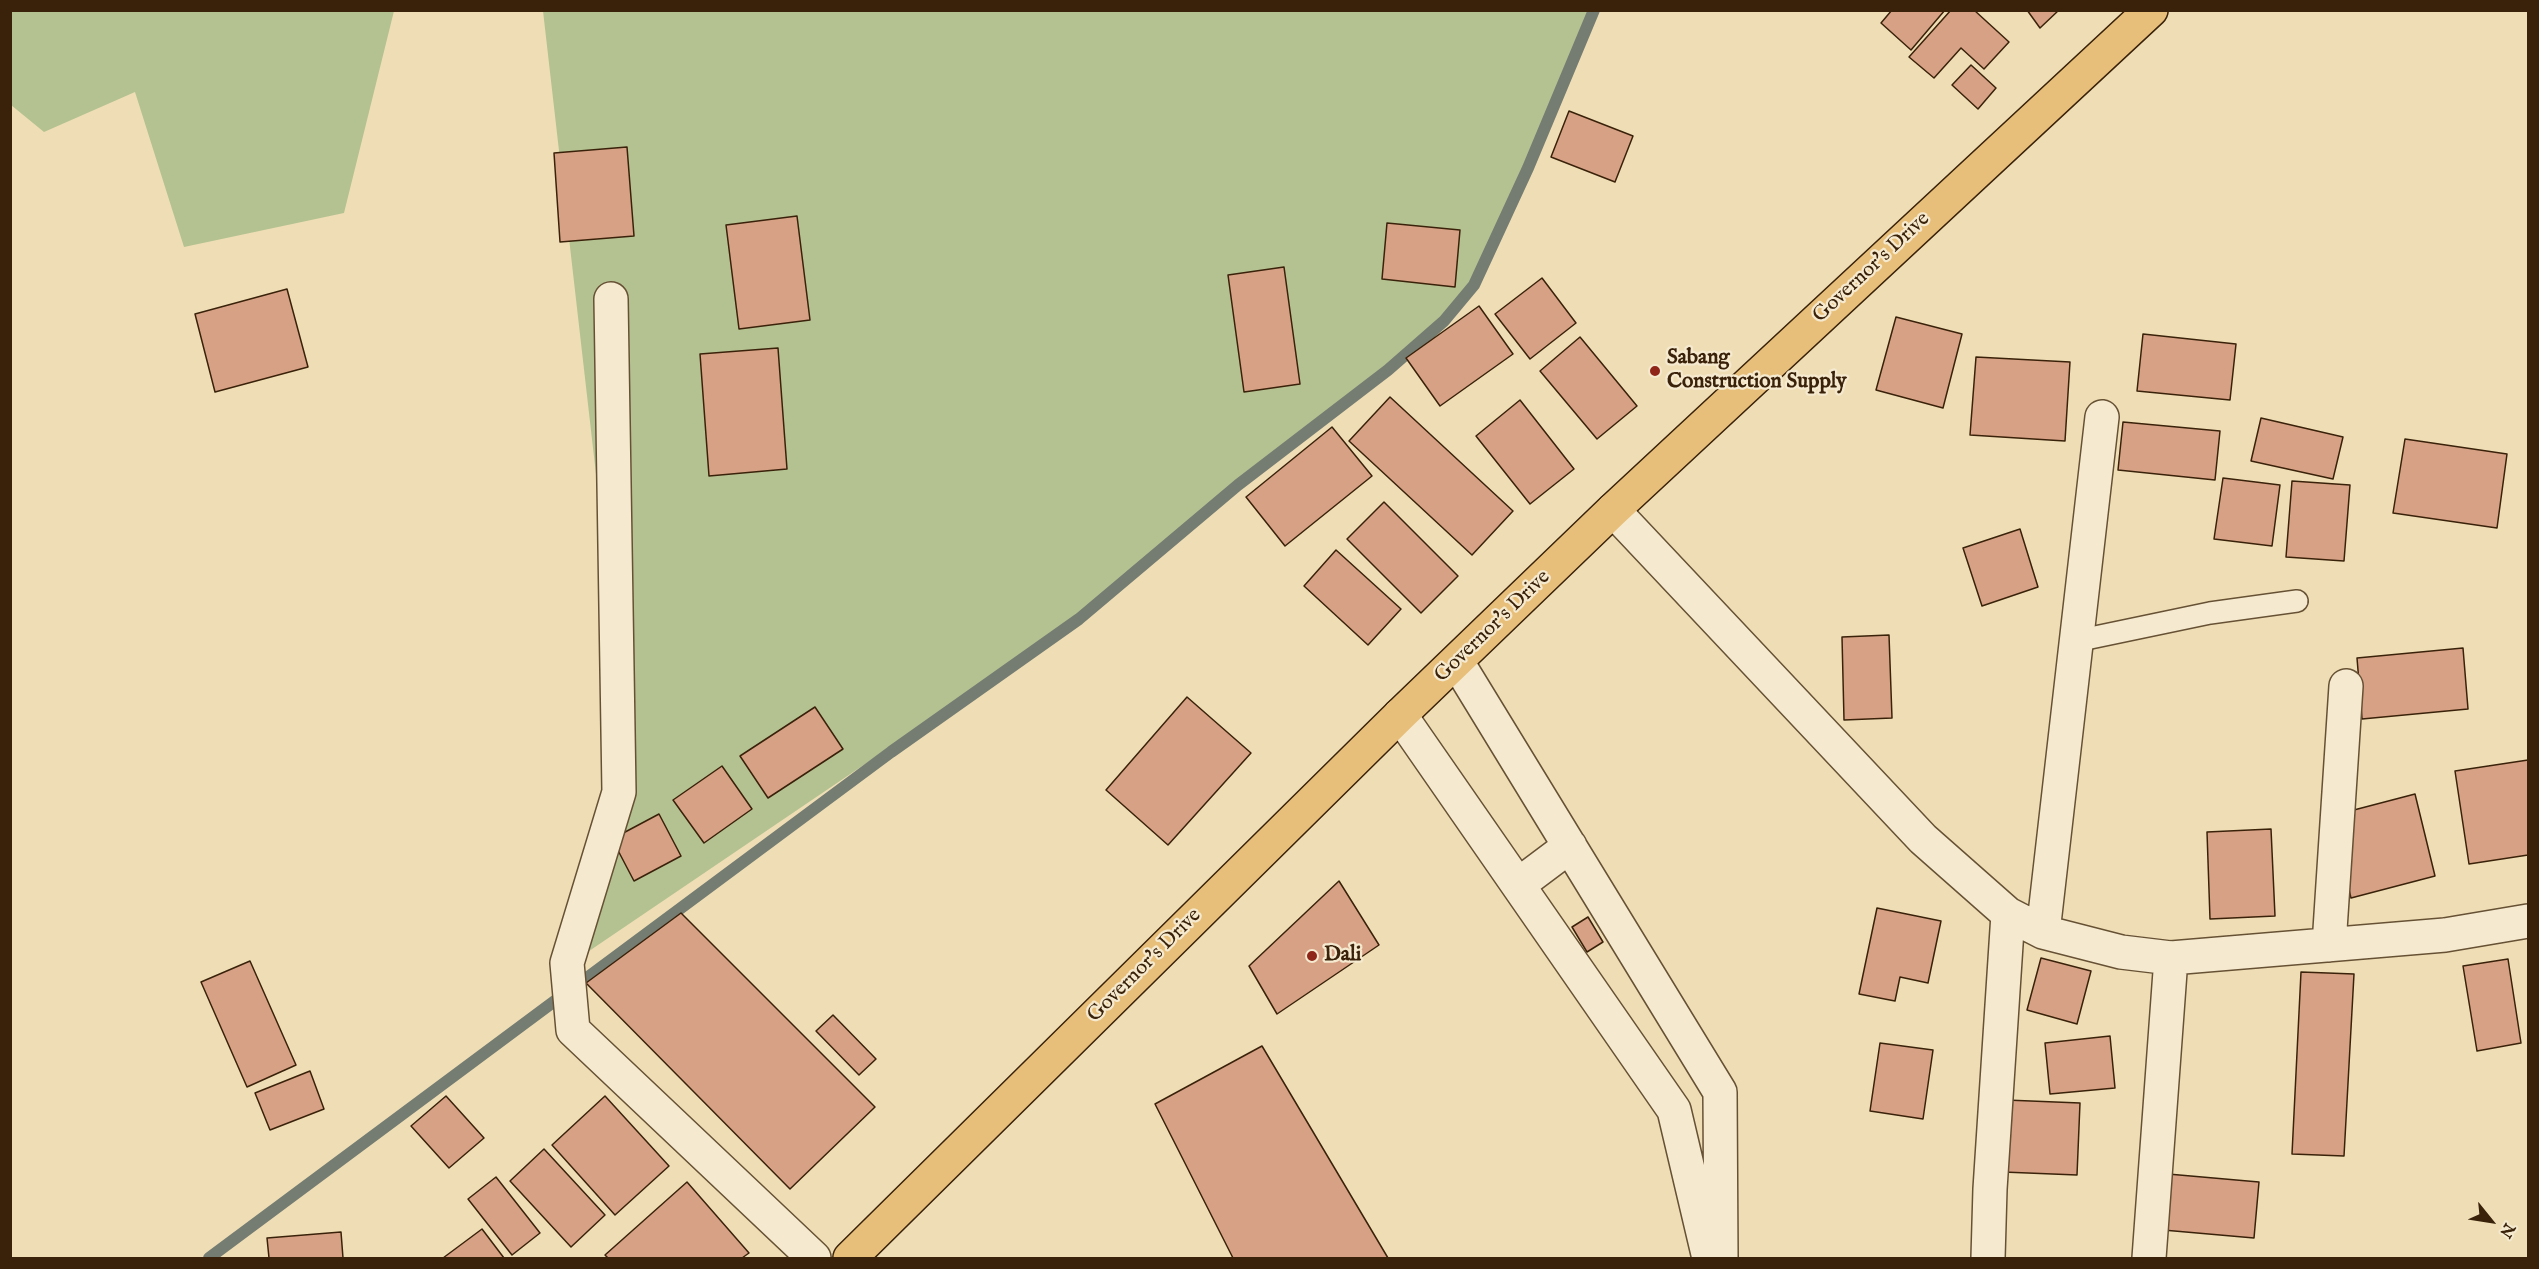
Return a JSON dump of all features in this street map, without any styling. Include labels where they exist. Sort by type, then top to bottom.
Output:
[{"type":"main road","name":"Governor's Drive","points":[[850,1258],[1400,715],[1613,510],[2151,10]]},
{"type":"street","points":[[611,299],[619,792],[567,963],[573,1030],[814,1258]]},
{"type":"street","points":[[2043,932],[2102,417]]},
{"type":"street","points":[[1613,510],[1923,839],[2008,914],[2043,932],[2121,952],[2170,958],[2445,935],[2529,921]]},
{"type":"street","points":[[1457,662],[1720,1092],[1721,1258]]},
{"type":"street","points":[[2329,945],[2346,686]]},
{"type":"street","points":[[1400,715],[1674,1110],[1709,1258]]},
{"type":"street","points":[[1518,885],[1570,846]]},
{"type":"street","points":[[1989,1258],[1990,1189],[2008,914]]},
{"type":"street","points":[[2149,1258],[2170,958]]},
{"type":"lane","points":[[2076,641],[2210,613],[2297,602]]},
{"type":"green space","points":[[10,11],[394,11],[344,213],[184,247],[135,92],[44,132],[11,105]]},
{"type":"green space","points":[[543,11],[1593,11],[1528,168],[1474,285],[1444,321],[1388,370],[1079,619],[567,966],[619,792],[616,649]]},
{"type":"building","points":[[1892,10],[1945,10],[1911,50],[1881,23]]},
{"type":"building","points":[[1951,10],[1974,10],[2009,42],[1984,69],[1961,48],[1934,78],[1909,57]]},
{"type":"building","points":[[2027,10],[2059,10],[2040,28]]},
{"type":"building","points":[[1971,65],[1996,88],[1978,109],[1952,85]]},
{"type":"building","points":[[1569,111],[1633,136],[1615,182],[1551,157]]},
{"type":"building","points":[[627,147],[634,236],[560,242],[554,153]]},
{"type":"building","points":[[797,216],[810,320],[739,329],[726,225]]},
{"type":"building","points":[[1387,223],[1460,230],[1455,287],[1382,279]]},
{"type":"building","points":[[1284,267],[1300,384],[1244,392],[1228,275]]},
{"type":"building","points":[[1542,278],[1576,323],[1530,359],[1495,314]]},
{"type":"building","points":[[287,289],[308,367],[215,392],[195,314]]},
{"type":"building","points":[[1479,306],[1513,354],[1440,406],[1406,358]]},
{"type":"building","points":[[1896,317],[1962,334],[1943,408],[1876,390]]},
{"type":"building","points":[[2143,334],[2236,344],[2230,400],[2137,391]]},
{"type":"building","points":[[1580,337],[1637,406],[1597,439],[1540,371]]},
{"type":"building","points":[[778,348],[787,469],[709,476],[700,354]]},
{"type":"building","points":[[1976,357],[2070,362],[2065,441],[1970,435]]},
{"type":"building","points":[[1390,397],[1513,511],[1472,555],[1349,441]]},
{"type":"building","points":[[1520,400],[1574,469],[1530,504],[1476,436]]},
{"type":"building","points":[[2261,418],[2343,437],[2333,479],[2251,461]]},
{"type":"building","points":[[2123,422],[2220,431],[2215,480],[2118,470]]},
{"type":"building","points":[[1332,427],[1372,476],[1285,546],[1246,497]]},
{"type":"building","points":[[2405,439],[2507,454],[2497,528],[2393,513]]},
{"type":"building","points":[[2223,478],[2280,485],[2272,546],[2214,539]]},
{"type":"building","points":[[2292,481],[2350,485],[2344,561],[2286,557]]},
{"type":"building","points":[[1384,502],[1458,576],[1421,613],[1347,539]]},
{"type":"building","points":[[2020,529],[2038,587],[1982,606],[1963,548]]},
{"type":"building","points":[[1336,550],[1401,609],[1368,645],[1304,586]]},
{"type":"building","points":[[1889,635],[1892,718],[1844,720],[1842,637]]},
{"type":"building","points":[[2463,648],[2468,709],[2362,719],[2357,658]]},
{"type":"building","points":[[1187,697],[1251,753],[1168,845],[1106,790]]},
{"type":"building","points":[[815,707],[843,749],[768,798],[740,756]]},
{"type":"building","points":[[2528,760],[2528,855],[2469,864],[2455,771]]},
{"type":"building","points":[[722,766],[752,809],[704,843],[673,800]]},
{"type":"building","points":[[2415,794],[2435,876],[2351,898],[2331,816]]},
{"type":"building","points":[[659,814],[681,856],[634,881],[612,839]]},
{"type":"building","points":[[2271,829],[2275,916],[2210,919],[2207,832]]},
{"type":"building","name":"Dali","points":[[1339,881],[1379,945],[1277,1014],[1249,966]]},
{"type":"building","points":[[1877,908],[1941,921],[1928,983],[1900,977],[1895,1001],[1859,994]]},
{"type":"building","points":[[681,913],[875,1107],[790,1189],[586,983]]},
{"type":"building","points":[[1588,917],[1603,942],[1587,952],[1572,927]]},
{"type":"building","points":[[2041,958],[2091,971],[2077,1024],[2027,1010]]},
{"type":"building","points":[[2508,959],[2521,1043],[2477,1051],[2463,966]]},
{"type":"building","points":[[250,961],[296,1065],[247,1087],[201,982]]},
{"type":"building","points":[[2301,972],[2354,974],[2344,1156],[2292,1154]]},
{"type":"building","points":[[833,1015],[876,1059],[859,1075],[816,1031]]},
{"type":"building","points":[[2110,1036],[2115,1088],[2050,1094],[2045,1043]]},
{"type":"building","points":[[1880,1043],[1933,1050],[1923,1119],[1870,1111]]},
{"type":"building","points":[[1262,1046],[1388,1258],[1233,1258],[1155,1104]]},
{"type":"building","points":[[310,1071],[324,1109],[270,1130],[255,1093]]},
{"type":"building","points":[[446,1096],[484,1138],[449,1168],[411,1126]]},
{"type":"building","points":[[605,1096],[669,1166],[615,1215],[552,1145]]},
{"type":"building","points":[[2006,1100],[2080,1103],[2077,1175],[2003,1172]]},
{"type":"building","points":[[544,1149],[605,1215],[571,1247],[510,1181]]},
{"type":"building","points":[[2168,1174],[2259,1182],[2254,1238],[2163,1230]]},
{"type":"building","points":[[496,1177],[540,1233],[512,1255],[468,1199]]},
{"type":"building","points":[[687,1182],[749,1253],[742,1258],[608,1258],[605,1255]]},
{"type":"building","points":[[482,1229],[504,1258],[443,1258]]},
{"type":"building","points":[[341,1232],[343,1258],[269,1258],[267,1238]]},
{"type":"waterway","points":[[580,983],[891,752],[1079,619],[1238,485],[1388,370],[1444,321],[1474,285],[1528,168],[1594,10]]},
{"type":"waterway","points":[[209,1258],[556,1000]]},
{"type":"place","name":"Sabang Construction Supply","points":[[1655,371]]},
{"type":"place","name":"Dali","points":[[1312,956]]}]
